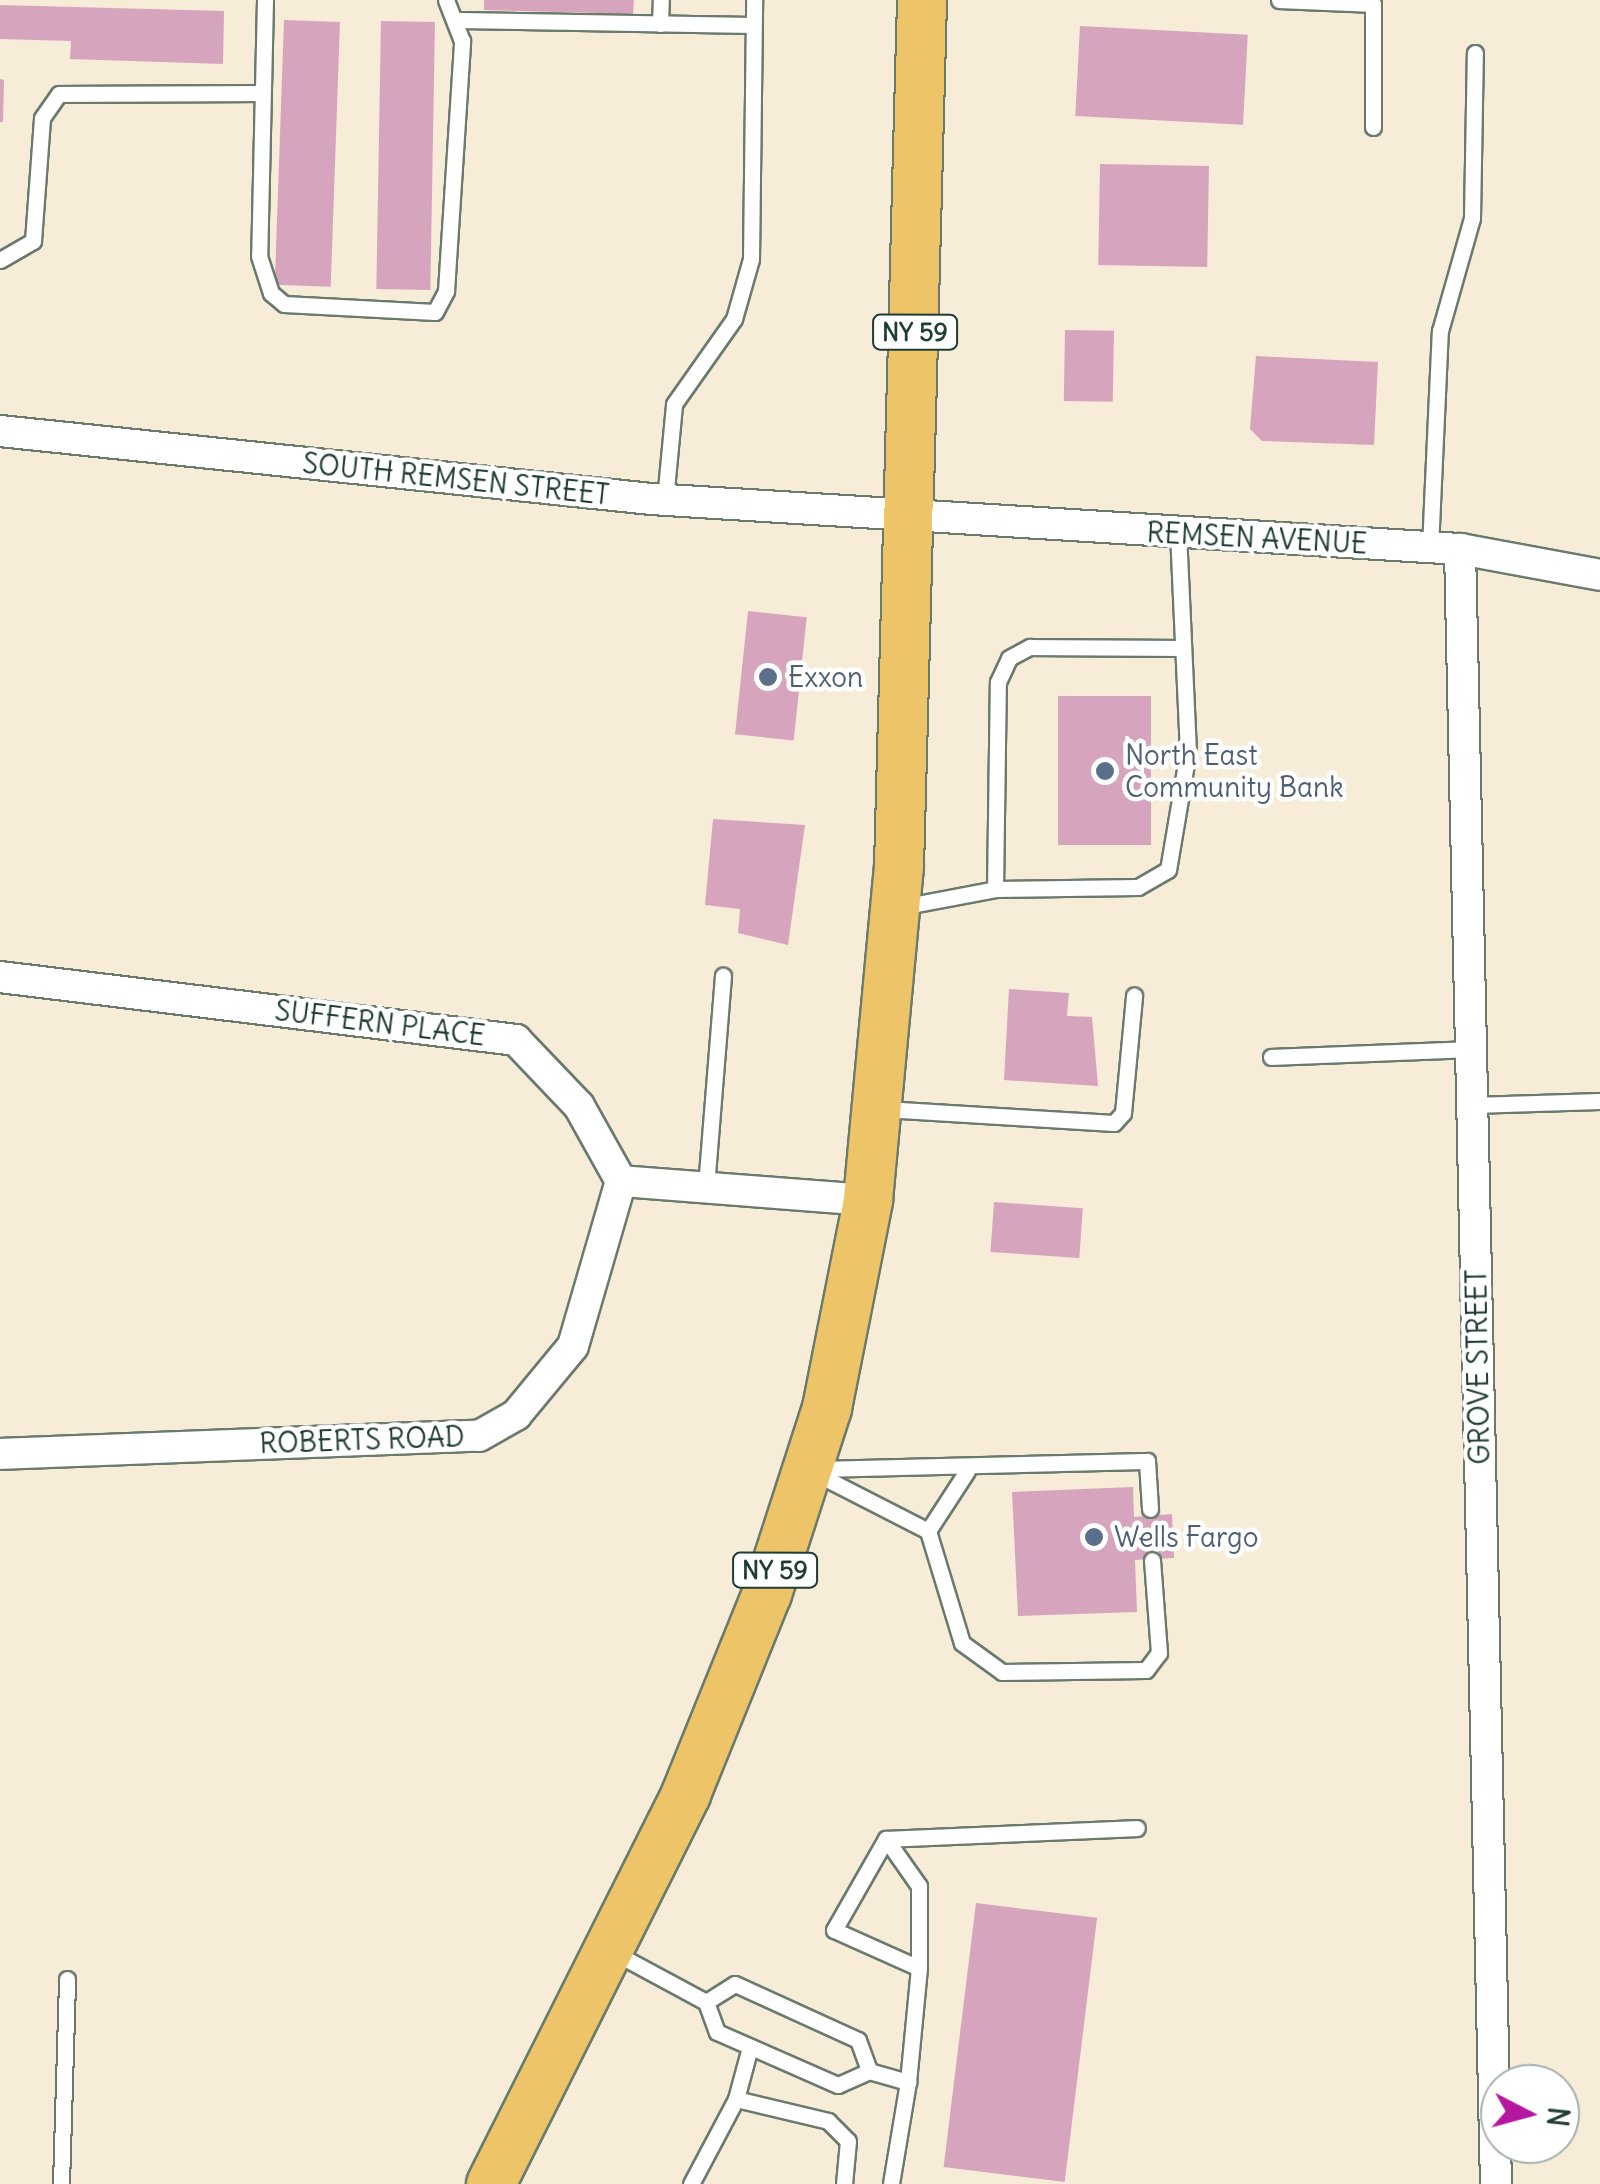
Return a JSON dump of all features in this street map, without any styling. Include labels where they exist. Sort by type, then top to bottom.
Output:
[{"type":"main road","name":"NY 59","points":[[491,2184],[612,1951],[694,1776],[807,1469],[868,1200],[897,908],[912,520],[922,0]]},
{"type":"street","name":"SOUTH REMSEN STREET","points":[[0,431],[665,500],[912,520]]},
{"type":"street","name":"REMSEN AVENUE","points":[[912,520],[1445,549],[1600,576]]},
{"type":"street","name":"GROVE STREET","points":[[1445,549],[1471,1050],[1496,2184]]},
{"type":"street","name":"SUFFERN PLACE","points":[[0,977],[516,1040],[579,1106],[621,1181]]},
{"type":"street","points":[[621,1181],[868,1200]]},
{"type":"street","name":"ROBERTS ROAD","points":[[0,1454],[479,1436],[516,1415],[573,1346],[621,1181]]},
{"type":"lane","points":[[264,0],[259,256],[271,293],[284,304],[435,312],[446,291],[460,20],[446,0]]},
{"type":"lane","points":[[660,24],[661,0]]},
{"type":"lane","points":[[665,500],[674,404],[734,319],[750,259],[754,0]]},
{"type":"lane","points":[[1278,0],[1373,4],[1373,127]]},
{"type":"lane","points":[[460,20],[754,25]]},
{"type":"lane","points":[[1445,549],[1440,331],[1472,218],[1476,53]]},
{"type":"lane","points":[[0,260],[33,241],[42,118],[59,94],[260,93]]},
{"type":"lane","points":[[897,908],[995,889],[1138,886],[1168,870],[1188,718],[1177,648],[1178,534]]},
{"type":"lane","points":[[995,889],[998,682],[1009,658],[1030,648],[1177,648]]},
{"type":"lane","points":[[706,1188],[723,976]]},
{"type":"lane","points":[[880,1109],[1114,1124],[1123,1113],[1134,996]]},
{"type":"lane","points":[[1271,1057],[1471,1050]]},
{"type":"lane","points":[[1472,1104],[1600,1101]]},
{"type":"lane","points":[[807,1469],[967,1470],[1147,1461],[1150,1508]]},
{"type":"lane","points":[[807,1469],[928,1531],[962,1643],[1002,1672],[1146,1670],[1159,1653],[1152,1560]]},
{"type":"lane","points":[[928,1531],[967,1470]]},
{"type":"lane","points":[[886,1839],[1136,1828]]},
{"type":"lane","points":[[886,1839],[834,1930],[920,1968]]},
{"type":"lane","points":[[886,1839],[919,1886],[920,1968],[908,2082],[891,2184]]},
{"type":"lane","points":[[612,1951],[706,2002],[716,2032],[838,2085],[868,2071],[908,2082]]},
{"type":"lane","points":[[61,2184],[67,1979]]},
{"type":"lane","points":[[706,2002],[735,1984],[858,2040],[868,2071]]},
{"type":"lane","points":[[691,2184],[736,2099],[750,2046]]},
{"type":"lane","points":[[736,2099],[828,2120],[848,2141],[844,2184]]},
{"type":"building","points":[[484,0],[634,0],[633,14],[484,10]]},
{"type":"building","points":[[0,5],[224,11],[223,64],[70,59],[71,41],[0,39]]},
{"type":"building","points":[[284,20],[340,22],[331,287],[275,285]]},
{"type":"building","points":[[381,21],[435,22],[430,290],[376,289]]},
{"type":"building","points":[[1080,26],[1248,35],[1243,125],[1075,116]]},
{"type":"building","points":[[0,79],[4,80],[3,122],[0,122]]},
{"type":"building","points":[[1100,164],[1209,166],[1207,267],[1098,265]]},
{"type":"building","points":[[1065,330],[1114,331],[1113,402],[1064,401]]},
{"type":"building","points":[[1256,356],[1378,362],[1374,445],[1262,441],[1250,429]]},
{"type":"building","points":[[748,611],[807,617],[794,740],[735,734]]},
{"type":"building","name":"North East Community Bank","points":[[1058,696],[1151,696],[1151,845],[1058,845]]},
{"type":"building","points":[[713,819],[805,825],[788,945],[738,933],[740,909],[705,905]]},
{"type":"building","points":[[1009,989],[1069,993],[1067,1016],[1092,1017],[1098,1086],[1004,1080]]},
{"type":"building","points":[[994,1202],[1083,1208],[1079,1258],[991,1252]]},
{"type":"building","name":"Wells Fargo","points":[[1133,1487],[1134,1517],[1172,1514],[1174,1558],[1135,1560],[1137,1612],[1018,1616],[1012,1492]]},
{"type":"building","points":[[976,1903],[1097,1918],[1065,2182],[944,2167]]},
{"type":"place","name":"Exxon","points":[[768,677]]},
{"type":"place","name":"North East Community Bank","points":[[1105,771]]},
{"type":"place","name":"Wells Fargo","points":[[1094,1537]]}]
